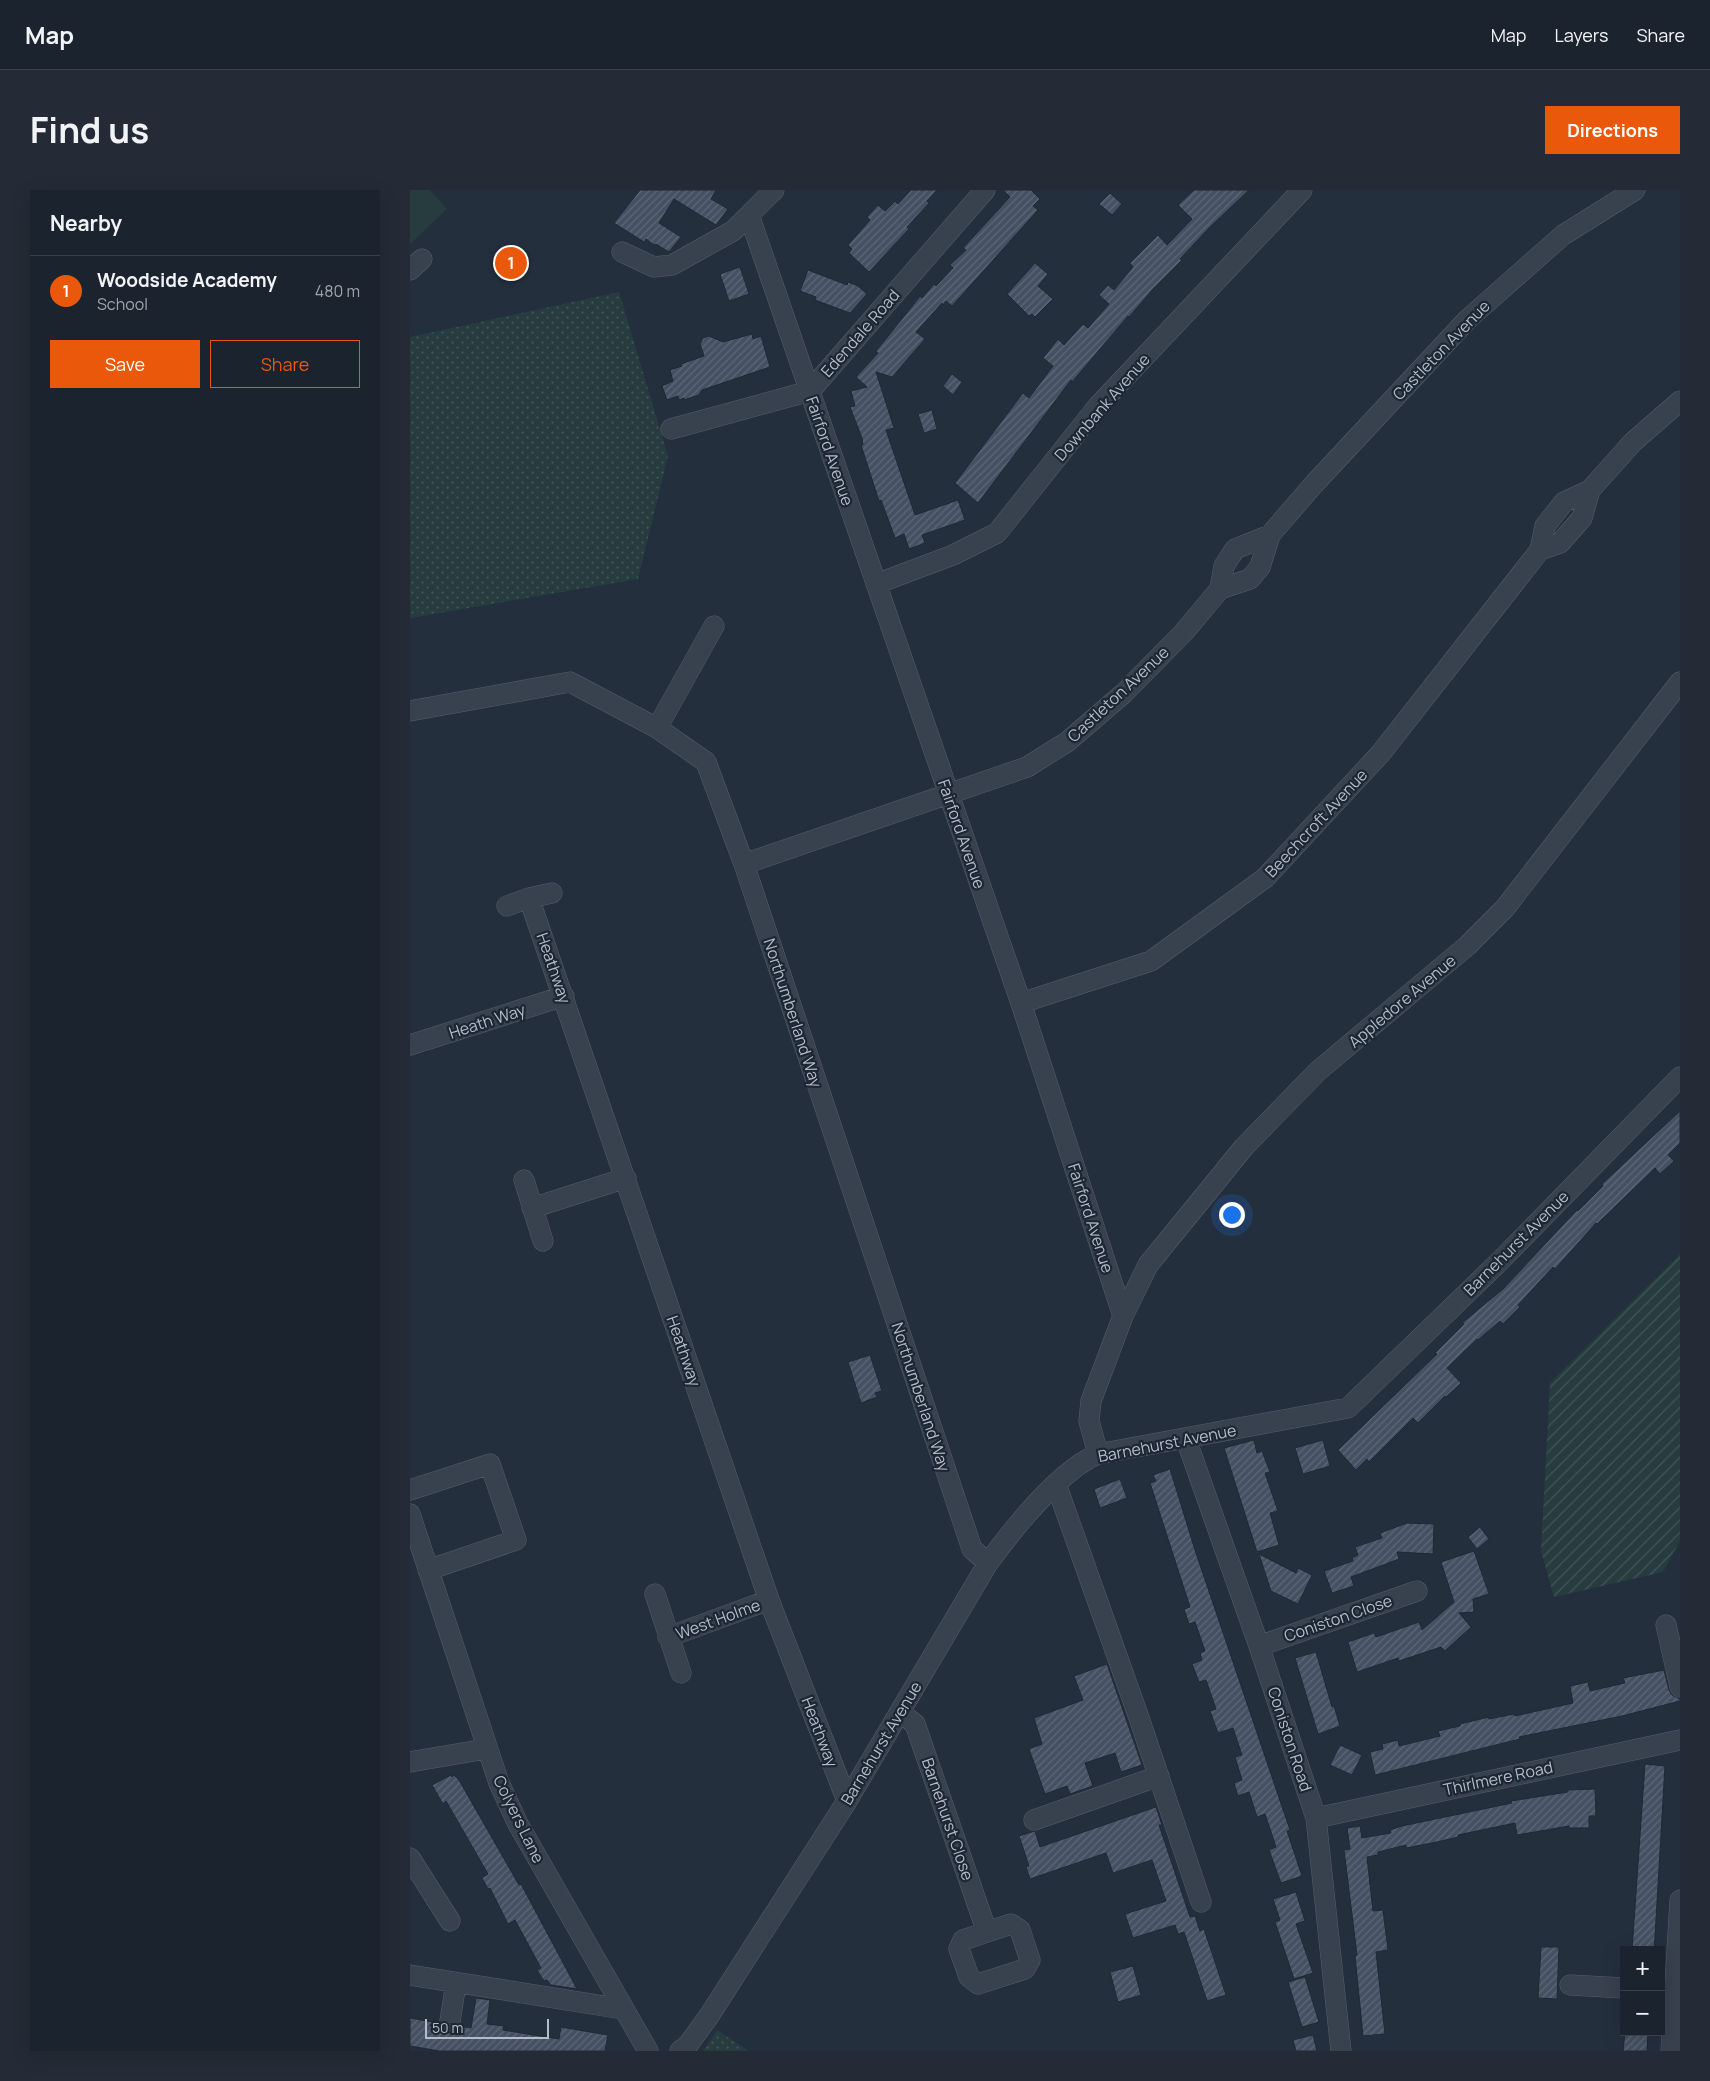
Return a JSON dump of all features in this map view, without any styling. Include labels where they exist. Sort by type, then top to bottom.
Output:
[{"type":"street","name":"Edendale Road","points":[[671,429],[810,391],[985,190]]},
{"type":"street","name":"Downbank Avenue","points":[[876,584],[953,555],[997,533],[1098,406],[1302,190]]},
{"type":"street","name":"Castleton Avenue","points":[[1220,589],[1250,579],[1260,567],[1270,535],[1314,484],[1468,319],[1563,236],[1635,190]]},
{"type":"street","name":"Fairford Avenue","points":[[759,200],[810,391],[1021,1003],[1123,1316]]},
{"type":"street","points":[[622,252],[654,267],[672,265],[733,231],[759,200]]},
{"type":"street","name":"Beechcroft Avenue","points":[[1021,1003],[1150,961],[1265,878],[1380,753],[1540,550],[1560,544],[1582,518],[1590,490],[1633,442],[1680,401]]},
{"type":"street","name":"Castleton Avenue","points":[[744,864],[1026,767],[1067,742],[1124,693],[1184,632],[1220,589],[1224,566],[1235,549],[1270,535]]},
{"type":"street","points":[[657,728],[714,626]]},
{"type":"street","name":"Northumberland Way","points":[[410,711],[570,682],[657,728],[706,762],[744,864],[972,1549],[988,1563]]},
{"type":"street","name":"Appledore Avenue","points":[[1123,1316],[1148,1265],[1244,1147],[1318,1071],[1467,946],[1505,908],[1680,682]]},
{"type":"street","points":[[507,906],[552,893]]},
{"type":"street","name":"Heathway","points":[[530,898],[769,1600],[847,1801]]},
{"type":"street","name":"Heath Way","points":[[410,1046],[564,996]]},
{"type":"street","name":"Barnehurst Avenue","points":[[680,2051],[688,2044],[709,2016],[847,1801],[988,1563],[1008,1536],[1056,1484],[1082,1461],[1098,1454],[1348,1408],[1499,1262],[1680,1078]]},
{"type":"street","points":[[532,1208],[626,1178]]},
{"type":"street","points":[[524,1180],[543,1241]]},
{"type":"street","points":[[1098,1454],[1089,1421],[1091,1401],[1123,1316]]},
{"type":"street","name":"Coniston Road","points":[[1186,1439],[1259,1646],[1316,1818],[1341,2051]]},
{"type":"street","points":[[410,1490],[490,1464],[516,1540],[428,1570]]},
{"type":"street","points":[[1056,1484],[1159,1776],[1201,1902]]},
{"type":"street","name":"Colyers Lane","points":[[410,1514],[486,1749],[499,1783],[518,1824],[648,2051]]},
{"type":"street","name":"Coniston Close","points":[[1259,1646],[1417,1591]]},
{"type":"street","name":"West Holme","points":[[655,1594],[681,1673]]},
{"type":"street","name":"West Holme","points":[[668,1637],[769,1600]]},
{"type":"street","points":[[1666,1625],[1680,1687]]},
{"type":"street","name":"Barnehurst Close","points":[[900,1712],[915,1724],[987,1932]]},
{"type":"street","name":"Thirlmere Road","points":[[1316,1818],[1680,1740]]},
{"type":"street","points":[[410,1762],[486,1749]]},
{"type":"street","points":[[1034,1820],[1159,1776]]},
{"type":"street","points":[[410,1858],[450,1921]]},
{"type":"street","points":[[1671,2051],[1668,1991],[1680,1900]]},
{"type":"street","points":[[410,1975],[623,2009]]},
{"type":"street","points":[[450,2022],[456,1983]]},
{"type":"street","points":[[1570,1985],[1620,1988]]},
{"type":"green space","points":[[410,190],[430,190],[447,209],[410,244]]},
{"type":"green space","points":[[619,292],[668,456],[638,579],[410,618],[410,337]]},
{"type":"green space","points":[[1680,1254],[1680,1541],[1663,1572],[1554,1597],[1541,1551],[1550,1383]]},
{"type":"green space","points":[[717,2030],[749,2051],[703,2051]]},
{"type":"building","points":[[640,190],[716,190],[711,199],[728,209],[716,225],[674,199],[659,223],[681,237],[669,252],[646,239],[644,242],[614,223]]},
{"type":"building","points":[[911,190],[937,190],[927,201],[929,203],[907,227],[909,229],[869,272],[849,253],[852,249],[848,245],[870,220],[867,217],[878,205],[885,211],[895,201],[898,204]]},
{"type":"building","points":[[1003,190],[1031,190],[1040,199],[1033,206],[1038,210],[952,306],[946,301],[943,305],[942,303],[916,332],[925,339],[892,377],[876,372],[894,428],[886,430],[915,515],[958,500],[965,520],[922,535],[925,543],[909,549],[904,534],[895,538],[881,500],[879,501],[861,445],[863,445],[862,438],[850,407],[855,406],[851,391],[867,387],[856,377],[878,353],[876,351],[920,296],[922,298],[934,284],[936,286],[953,268],[950,265],[966,250],[963,248],[1010,197]]},
{"type":"building","points":[[1194,190],[1249,190],[1209,228],[1180,259],[1182,260],[1128,316],[1072,382],[1071,380],[978,503],[955,483],[1023,393],[1029,398],[1053,366],[1043,358],[1058,339],[1064,345],[1083,324],[1088,328],[1109,304],[1099,295],[1108,285],[1114,290],[1133,267],[1130,263],[1158,235],[1167,245],[1192,219],[1178,205]]},
{"type":"building","points":[[1110,193],[1122,204],[1112,215],[1099,204]]},
{"type":"building","points":[[1035,263],[1048,274],[1038,286],[1053,299],[1035,317],[1032,314],[1029,316],[1007,294]]},
{"type":"building","points":[[740,267],[749,294],[729,301],[720,274]]},
{"type":"building","points":[[808,270],[847,285],[848,282],[858,286],[867,294],[850,313],[815,300],[816,297],[800,291]]},
{"type":"building","points":[[752,334],[753,339],[761,336],[770,367],[702,390],[699,395],[684,400],[684,398],[679,400],[678,396],[667,400],[662,386],[673,381],[670,370],[704,356],[700,344],[703,338],[709,336],[723,342]]},
{"type":"building","points":[[952,374],[962,382],[953,395],[943,386]]},
{"type":"building","points":[[932,410],[937,429],[924,433],[918,414]]},
{"type":"building","points":[[1680,1111],[1680,1143],[1668,1155],[1674,1161],[1660,1174],[1655,1168],[1596,1223],[1555,1269],[1553,1267],[1518,1305],[1520,1307],[1503,1324],[1500,1321],[1477,1339],[1447,1368],[1461,1383],[1418,1423],[1413,1418],[1369,1462],[1367,1459],[1356,1470],[1338,1450],[1437,1354],[1435,1353],[1464,1324],[1462,1323],[1503,1289],[1577,1210],[1603,1186],[1602,1184]]},
{"type":"building","points":[[870,1355],[882,1391],[875,1393],[877,1397],[861,1403],[848,1362]]},
{"type":"building","points":[[1254,1440],[1257,1453],[1262,1451],[1270,1472],[1265,1473],[1278,1511],[1270,1513],[1279,1545],[1257,1552],[1224,1448]]},
{"type":"building","points":[[1323,1440],[1330,1466],[1303,1474],[1295,1448]]},
{"type":"building","points":[[1170,1469],[1195,1550],[1290,1830],[1287,1831],[1302,1876],[1281,1883],[1269,1850],[1276,1847],[1265,1814],[1257,1817],[1249,1792],[1238,1796],[1234,1783],[1242,1780],[1235,1757],[1242,1755],[1233,1728],[1218,1733],[1210,1711],[1216,1709],[1206,1680],[1199,1682],[1192,1664],[1202,1660],[1200,1653],[1205,1651],[1195,1622],[1189,1624],[1184,1609],[1190,1607],[1150,1483],[1156,1481],[1153,1475]]},
{"type":"building","points":[[1120,1479],[1127,1498],[1100,1508],[1094,1489]]},
{"type":"building","points":[[1407,1523],[1434,1524],[1433,1554],[1397,1552],[1399,1559],[1351,1577],[1354,1586],[1332,1593],[1324,1571],[1353,1561],[1352,1558],[1358,1555],[1355,1547],[1382,1538],[1380,1533]]},
{"type":"building","points":[[1480,1527],[1489,1539],[1477,1549],[1468,1537]]},
{"type":"building","points":[[1474,1551],[1489,1594],[1473,1599],[1474,1612],[1459,1613],[1471,1627],[1445,1651],[1441,1647],[1399,1661],[1398,1658],[1357,1672],[1348,1642],[1374,1633],[1376,1637],[1419,1622],[1422,1630],[1454,1602],[1441,1562]]},
{"type":"building","points":[[1259,1554],[1296,1573],[1298,1568],[1312,1575],[1298,1604],[1271,1591]]},
{"type":"building","points":[[1316,1652],[1332,1707],[1334,1706],[1340,1726],[1318,1734],[1295,1658]]},
{"type":"building","points":[[1107,1664],[1142,1765],[1121,1772],[1115,1753],[1085,1763],[1093,1786],[1070,1794],[1067,1786],[1045,1794],[1029,1749],[1042,1744],[1034,1718],[1083,1700],[1074,1676]]},
{"type":"building","points":[[1664,1670],[1669,1690],[1680,1701],[1622,1716],[1519,1737],[1520,1739],[1375,1775],[1370,1752],[1383,1749],[1382,1744],[1398,1740],[1399,1746],[1440,1736],[1438,1731],[1460,1726],[1460,1724],[1489,1717],[1489,1719],[1514,1714],[1515,1716],[1573,1703],[1570,1686],[1588,1682],[1590,1691],[1625,1683],[1623,1678]]},
{"type":"building","points":[[1340,1745],[1362,1755],[1352,1775],[1330,1765]]},
{"type":"building","points":[[1645,1764],[1665,1766],[1654,1946],[1632,1946]]},
{"type":"building","points":[[451,1775],[452,1777],[454,1775],[459,1780],[519,1885],[521,1884],[577,1989],[551,1985],[547,1980],[544,1981],[537,1970],[541,1968],[515,1920],[508,1924],[490,1888],[488,1889],[482,1878],[488,1874],[446,1801],[443,1804],[432,1785]]},
{"type":"building","points":[[1595,1789],[1596,1816],[1589,1816],[1589,1828],[1569,1828],[1569,1826],[1517,1835],[1515,1823],[1458,1835],[1458,1837],[1437,1842],[1406,1848],[1406,1845],[1378,1852],[1378,1855],[1367,1857],[1373,1911],[1383,1910],[1388,1950],[1376,1952],[1385,2034],[1363,2036],[1355,1956],[1357,1955],[1344,1850],[1350,1849],[1347,1828],[1360,1826],[1362,1838],[1391,1833],[1390,1830],[1402,1826],[1512,1803],[1511,1801],[1568,1792],[1568,1790]]},
{"type":"building","points":[[1156,1807],[1162,1825],[1159,1825],[1190,1917],[1195,1916],[1200,1931],[1204,1929],[1226,1995],[1207,2001],[1184,1932],[1178,1934],[1175,1925],[1133,1938],[1125,1914],[1166,1901],[1152,1860],[1113,1873],[1106,1853],[1030,1879],[1026,1867],[1029,1866],[1019,1836],[1035,1831],[1040,1847]]},
{"type":"building","points":[[1296,1892],[1305,1921],[1296,1924],[1313,1973],[1294,1979],[1275,1922],[1280,1920],[1273,1899]]},
{"type":"building","points":[[1541,1947],[1559,1947],[1557,1999],[1538,1998]]},
{"type":"building","points":[[1133,1966],[1141,1995],[1118,2002],[1110,1972]]},
{"type":"building","points":[[1305,1977],[1319,2022],[1302,2027],[1288,1982]]},
{"type":"building","points":[[476,1998],[490,2000],[487,2024],[504,2026],[503,2030],[559,2039],[561,2027],[608,2035],[605,2051],[439,2051],[410,2046],[410,2018],[439,2023],[442,2030],[448,2033],[455,2032],[460,2026],[471,2028]]},
{"type":"building","points":[[1313,2035],[1317,2051],[1296,2051],[1293,2040]]},
{"type":"building","points":[[1625,2036],[1648,2036],[1647,2051],[1623,2051]]},
{"type":"place","name":"Woodside Academy","points":[[511,263]]}]
